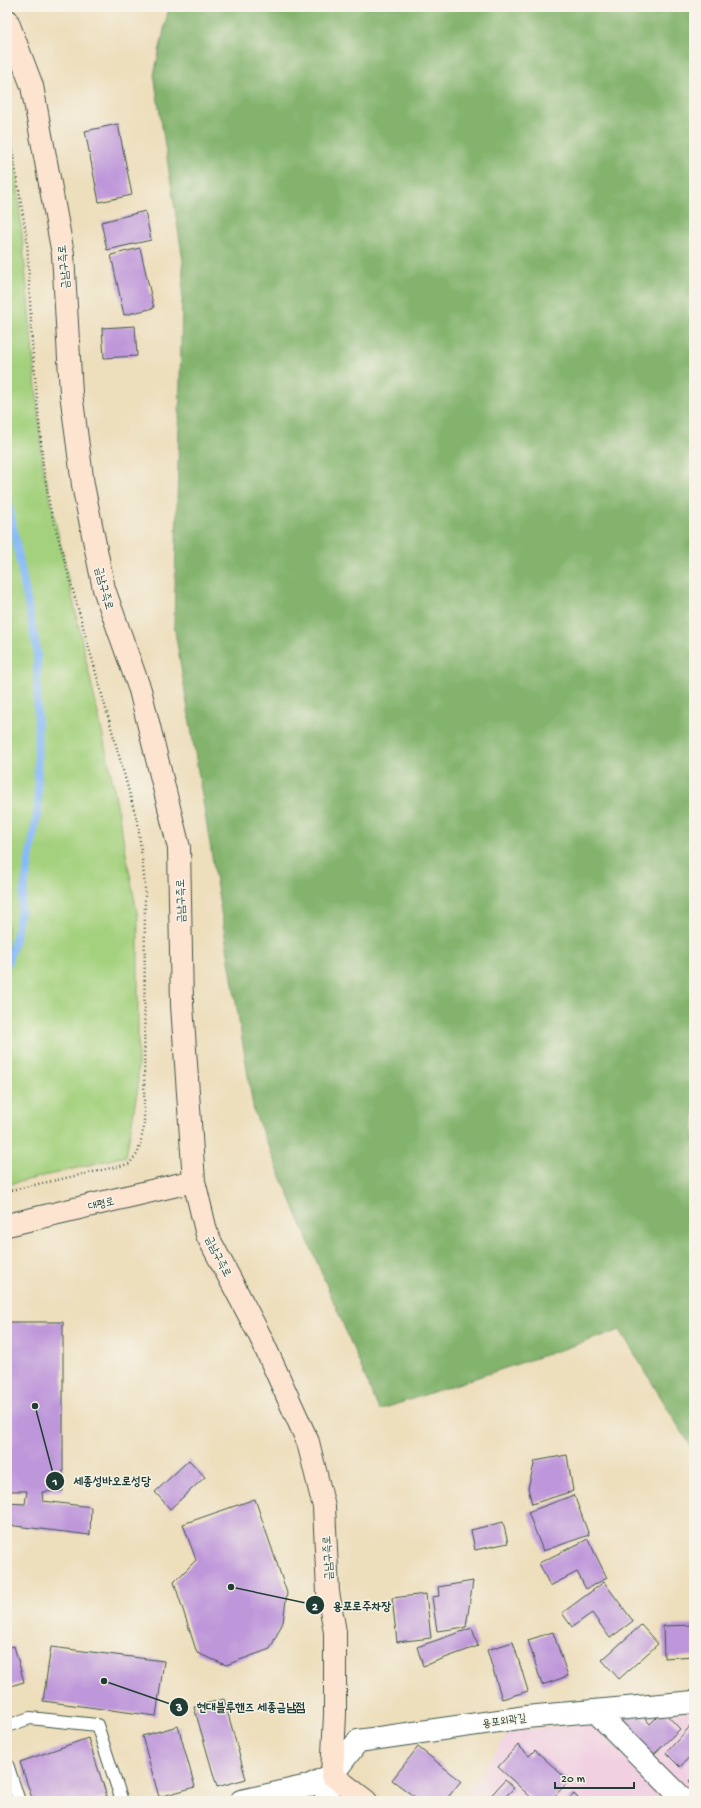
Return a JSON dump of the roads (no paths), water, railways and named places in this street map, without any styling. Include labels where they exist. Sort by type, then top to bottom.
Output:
[{"type":"main road","name":"금남구즉로","points":[[7,20],[32,86],[63,254],[71,393],[83,485],[104,589],[140,690],[179,848],[182,1005],[194,1181],[207,1235],[260,1336],[308,1442],[324,1507],[328,1592],[335,1632],[335,1714],[332,1776]]},
{"type":"main road","name":"대평로","points":[[7,1225],[194,1181]]},
{"type":"main road","points":[[332,1776],[366,1801]]},
{"type":"street","name":"용포외곽길","points":[[332,1776],[358,1742],[526,1716],[694,1702]]},
{"type":"street","points":[[595,1711],[685,1801]]},
{"type":"street","points":[[241,1801],[308,1786],[332,1776]]},
{"type":"street","points":[[325,1801],[332,1776]]},
{"type":"lane","points":[[7,1726],[30,1718],[97,1725],[122,1801]]},
{"type":"lane","points":[[7,1764],[19,1801]]},
{"type":"waterway","points":[[7,496],[37,651],[38,808],[16,936],[7,964]]},
{"type":"place","name":"세종성바오로성당","points":[[35,1406]]},
{"type":"place","name":"용포로주차장","points":[[231,1587]]},
{"type":"place","name":"현대블루핸즈 세종금남점","points":[[104,1681]]}]
